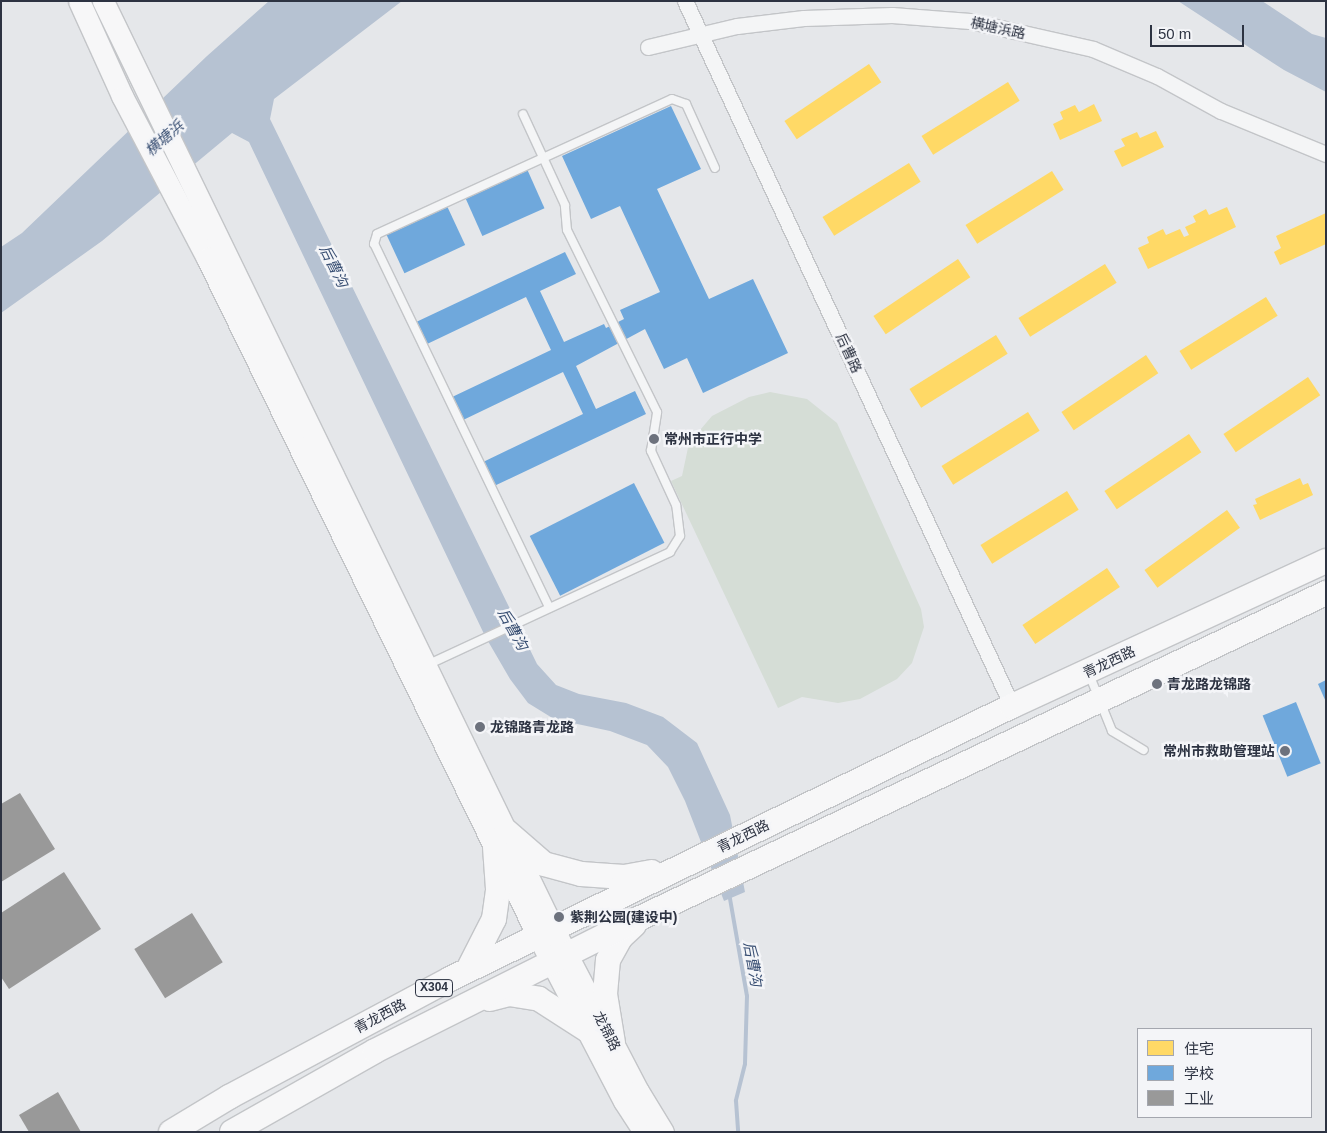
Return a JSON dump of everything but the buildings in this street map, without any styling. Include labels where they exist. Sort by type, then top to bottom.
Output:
[{"type":"main road","points":[[79,1],[122,96],[179,208],[207,258],[500,839],[544,864],[581,874],[624,877],[678,867]]},
{"type":"main road","points":[[103,1],[426,666],[500,839],[498,889],[494,918],[468,970]]},
{"type":"main road","name":"青龙西路","points":[[171,1132],[238,1092],[468,970],[1012,706],[1326,561]]},
{"type":"main road","name":"青龙西路","points":[[232,1132],[375,1051],[645,916],[1326,593]]},
{"type":"main road","name":"龙锦路","points":[[500,839],[546,932],[613,1043],[663,1132]]},
{"type":"main road","points":[[613,1043],[605,994],[608,960],[620,938],[645,916]]},
{"type":"main road","name":"龙锦路","points":[[561,958],[589,1031],[624,1101],[644,1132]]},
{"type":"main road","points":[[467,1005],[509,994],[539,999],[589,1031]]},
{"type":"street","name":"后曹路","points":[[685,1],[1012,706]]},
{"type":"street","name":"横塘浜路","points":[[648,47],[737,26],[804,18],[892,15],[970,21],[1092,49],[1157,76],[1221,111],[1326,154]]},
{"type":"lane","points":[[546,609],[374,244],[376,234],[672,99],[686,104],[715,168]]},
{"type":"lane","points":[[426,666],[670,552],[680,536],[676,505],[651,451],[657,412],[567,230],[565,205],[523,114]]},
{"type":"lane","points":[[1088,672],[1112,731],[1144,750]]},
{"type":"shaded area","points":[[770,392],[807,399],[837,423],[921,609],[924,627],[912,663],[897,679],[860,699],[838,703],[802,697],[778,708],[671,481],[682,476],[689,443],[712,416],[749,397]]},
{"type":"water","name":"横塘浜","points":[[269,1],[402,1],[274,99],[270,119],[537,664],[556,685],[579,694],[626,703],[663,717],[697,743],[730,815],[745,892],[724,901],[685,801],[668,767],[647,745],[610,731],[554,719],[528,703],[510,679],[485,636],[249,142],[232,133],[102,241],[1,313],[1,247],[22,233],[207,56]]},
{"type":"water","points":[[1178,1],[1262,1],[1312,34],[1326,38],[1326,92],[1284,70]]},
{"type":"waterway","name":"后曹沟","points":[[729,893],[747,996],[745,1064],[736,1101],[738,1132]]},
{"type":"place","name":"常州市正行中学","points":[[654,439]]},
{"type":"place","name":"青龙路龙锦路","points":[[1157,684]]},
{"type":"place","name":"龙锦路青龙路","points":[[480,727]]},
{"type":"place","name":"常州市救助管理站","points":[[1285,751]]},
{"type":"place","name":"紫荆公园(建设中)","points":[[559,917]]}]
